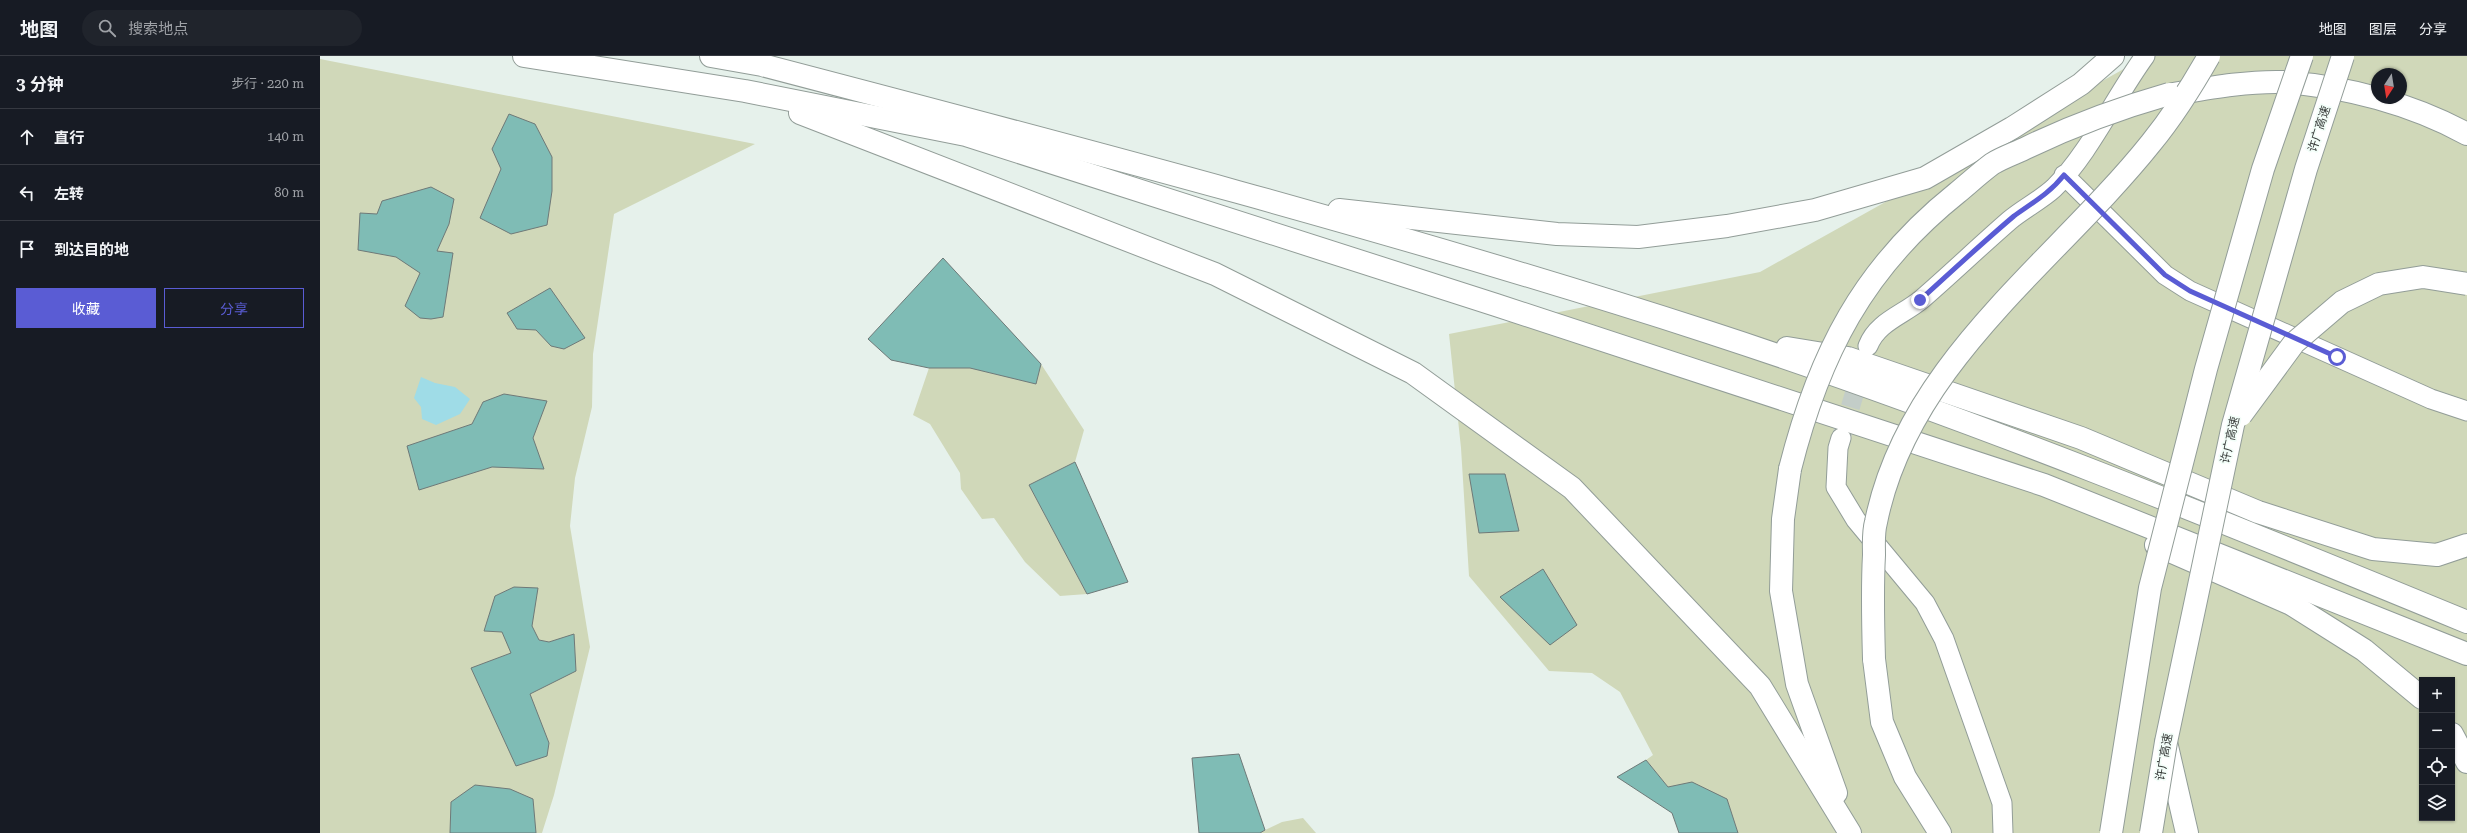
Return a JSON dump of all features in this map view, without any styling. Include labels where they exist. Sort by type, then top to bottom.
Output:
[{"type":"highway","points":[[524,56],[745,91],[966,135],[1496,305],[2044,485],[2467,654]]},
{"type":"highway","points":[[711,56],[762,65],[1159,169],[1463,255],[1724,338],[1892,395],[2114,479],[2467,622]]},
{"type":"highway","points":[[1280,204],[1558,234],[1638,237],[1727,226],[1815,210],[1925,178],[2012,128],[2081,84],[2113,56]]},
{"type":"highway","points":[[1940,833],[1905,777],[1882,722],[1874,659],[1872,593],[1875,523],[1895,460],[1930,393],[1980,328],[2108,193],[2152,143],[2187,93],[2209,56]]},
{"type":"highway","points":[[2111,833],[2150,588],[2206,369],[2263,169],[2302,56]]},
{"type":"highway","name":"许广高速","points":[[2151,833],[2166,742],[2233,425],[2306,169],[2343,56]]},
{"type":"highway","points":[[1850,833],[1797,684],[1781,591],[1783,519],[1790,469],[1802,418],[1820,371],[1851,309],[1888,257],[1932,214],[1993,164],[2049,137],[2115,110],[2169,94],[2235,85],[2282,82],[2348,92],[2402,105],[2467,134]]},
{"type":"highway","points":[[745,91],[1215,274],[1413,373],[1572,488],[1760,686],[1850,833]]},
{"type":"highway","points":[[2233,425],[2294,343],[2342,302],[2379,284],[2423,277],[2467,284]]},
{"type":"highway","points":[[1724,338],[1848,358],[2081,438],[2258,512],[2373,549],[2437,555],[2467,545]]},
{"type":"highway","points":[[2044,485],[2146,541],[2291,604],[2364,650],[2419,696]]},
{"type":"highway","points":[[2455,740],[2467,762]]},
{"type":"highway","points":[[2166,742],[2187,833]]},
{"type":"lane","points":[[1868,346],[1872,334],[1920,300],[1975,249],[2054,188],[2083,151],[2144,56]]},
{"type":"lane","points":[[2064,175],[2165,275],[2190,291],[2431,398],[2467,411]]},
{"type":"lane","points":[[1841,438],[1838,448],[1836,487],[1856,520],[1925,603],[1944,639],[2002,803],[2003,833]]},
{"type":"green space","points":[[2147,56],[2467,56],[2467,833],[1738,833],[1728,802],[1668,787],[1646,760],[1653,755],[1620,692],[1592,673],[1549,671],[1469,576],[1461,448],[1449,334],[1760,272]]},
{"type":"green space","points":[[320,59],[755,144],[614,214],[593,354],[592,407],[575,478],[570,526],[590,647],[554,795],[542,833],[320,833]]},
{"type":"green space","points":[[1041,364],[1084,430],[1075,462],[1029,485],[1087,594],[1060,596],[1025,562],[994,518],[982,519],[961,489],[960,473],[930,424],[913,415],[929,368],[970,368],[1036,384]]},
{"type":"green space","points":[[1303,818],[1316,833],[1259,833],[1282,822]]},
{"type":"water","points":[[421,377],[435,383],[455,387],[470,399],[460,414],[436,425],[422,419],[421,407],[414,398]]},
{"type":"building","points":[[509,114],[535,124],[552,157],[552,191],[547,225],[511,234],[480,218],[501,169],[492,149]]},
{"type":"building","points":[[431,187],[454,199],[449,224],[437,251],[453,253],[443,317],[431,319],[420,318],[405,306],[420,273],[396,257],[358,250],[360,213],[377,214],[382,201]]},
{"type":"building","points":[[943,258],[1041,364],[1036,384],[970,368],[929,368],[891,360],[868,339]]},
{"type":"building","points":[[550,288],[585,338],[564,349],[551,346],[536,330],[517,329],[507,313]]},
{"type":"building","points":[[504,394],[547,401],[533,438],[544,469],[492,467],[419,490],[407,446],[472,424],[483,402]]},
{"type":"building","points":[[1075,462],[1128,582],[1087,594],[1029,485]]},
{"type":"building","points":[[1469,474],[1505,474],[1519,531],[1479,533]]},
{"type":"building","points":[[1543,569],[1577,625],[1550,645],[1500,597]]},
{"type":"building","points":[[514,587],[538,588],[532,626],[539,640],[549,642],[574,634],[576,671],[530,694],[549,743],[547,756],[516,766],[471,668],[511,653],[502,632],[484,631],[495,596]]},
{"type":"building","points":[[1239,754],[1265,830],[1260,833],[1199,833],[1192,758]]},
{"type":"building","points":[[1646,760],[1668,787],[1692,782],[1727,799],[1738,833],[1679,833],[1672,813],[1617,777]]},
{"type":"building","points":[[475,785],[510,789],[533,799],[536,833],[450,833],[451,802]]},
{"type":"tunnel","points":[[1842,435],[1862,368]]},
{"type":"route","points":[[1920,300],[1975,249],[2054,188],[2064,175],[2165,275],[2190,291],[2337,357]]}]
